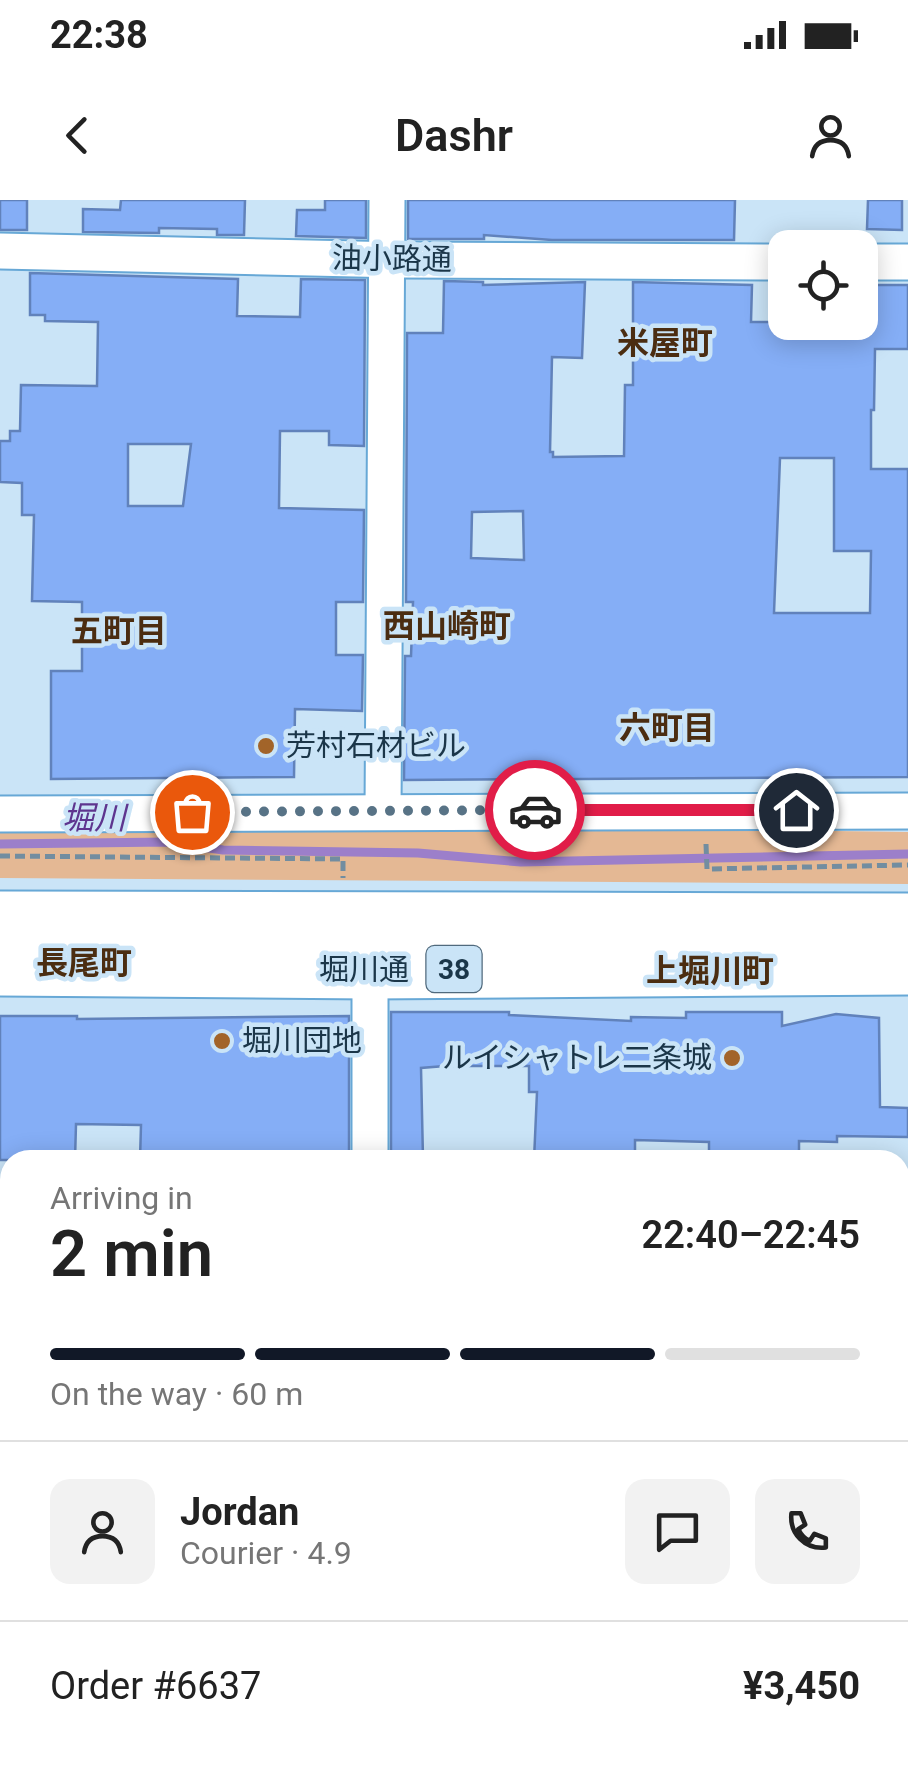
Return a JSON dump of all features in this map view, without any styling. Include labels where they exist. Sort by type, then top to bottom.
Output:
[{"type":"main road","name":"堀川通","points":[[0,919],[907,898]]},
{"type":"main road","name":"堀川通","points":[[0,968],[370,971],[908,967]]},
{"type":"street","points":[[383,810],[387,200]]},
{"type":"street","name":"油小路通","points":[[0,251],[768,262]]},
{"type":"street","points":[[878,262],[908,262]]},
{"type":"street","points":[[0,814],[908,811]]},
{"type":"street","points":[[370,971],[370,1150]]},
{"type":"path","points":[[706,844],[707,869],[907,864],[907,898]]},
{"type":"path","points":[[0,856],[342,859],[343,886]]},
{"type":"shaded area","points":[[366,825],[908,832],[908,884],[0,878],[0,832]]},
{"type":"building","points":[[0,200],[27,200],[27,230],[0,230]]},
{"type":"building","points":[[121,200],[245,200],[244,235],[217,235],[217,229],[83,232],[83,209],[120,210]]},
{"type":"building","points":[[325,200],[366,200],[366,238],[296,236],[297,210],[325,210]]},
{"type":"building","points":[[408,200],[735,200],[734,240],[552,240],[484,235],[484,239],[408,239]]},
{"type":"building","points":[[868,200],[902,200],[902,230],[867,229]]},
{"type":"building","points":[[30,273],[238,279],[237,316],[300,317],[301,279],[365,280],[364,446],[329,445],[329,431],[280,431],[279,508],[364,510],[363,602],[336,602],[336,655],[363,655],[362,711],[295,709],[294,777],[51,779],[51,671],[82,671],[82,602],[32,601],[34,515],[22,515],[22,483],[0,482],[0,441],[10,441],[10,431],[20,431],[21,385],[97,386],[98,322],[45,321],[45,315],[30,315]],"holes":[[[128,444],[191,444],[183,506],[128,506]]]},
{"type":"building","points":[[444,281],[483,285],[585,282],[582,358],[552,357],[550,452],[553,457],[624,456],[625,385],[633,385],[633,282],[752,285],[751,322],[768,322],[768,340],[878,340],[878,285],[908,285],[908,349],[875,349],[871,469],[908,469],[908,777],[404,780],[405,656],[411,656],[413,602],[406,602],[407,333],[443,333]],"holes":[[[780,458],[834,458],[834,551],[871,551],[870,613],[774,613]],[[523,511],[524,560],[471,558],[472,512]]]},
{"type":"building","points":[[391,1012],[509,1012],[631,1021],[631,1017],[686,1018],[686,1012],[782,1012],[782,1026],[836,1014],[879,1018],[880,1107],[908,1108],[908,1137],[837,1136],[837,1142],[799,1141],[799,1150],[709,1150],[709,1142],[635,1140],[635,1150],[534,1150],[537,1092],[529,1092],[529,1066],[445,1066],[421,1068],[423,1150],[391,1150]]},
{"type":"building","points":[[0,1016],[349,1016],[349,1150],[140,1150],[141,1125],[76,1124],[75,1150],[0,1150]]},
{"type":"waterway","name":"堀川","points":[[0,844],[168,842],[223,850],[418,853],[521,862],[908,854]]},
{"type":"way so far","points":[[192,812],[535,810]]},
{"type":"place","name":"芳村石材ビル","points":[[266,746]]},
{"type":"place","name":"堀川団地","points":[[222,1041]]},
{"type":"place","name":"ルイシャトレ二条城","points":[[732,1058]]},
{"type":"district","name":"米屋町","points":[[665,343]]},
{"type":"district","name":"西山崎町","points":[[447,626]]},
{"type":"district","name":"五町目","points":[[119,631]]},
{"type":"district","name":"六町目","points":[[667,728]]},
{"type":"district","name":"長尾町","points":[[84,963]]},
{"type":"district","name":"上堀川町","points":[[710,971]]},
{"type":"route","points":[[535,810],[796,810]]}]
